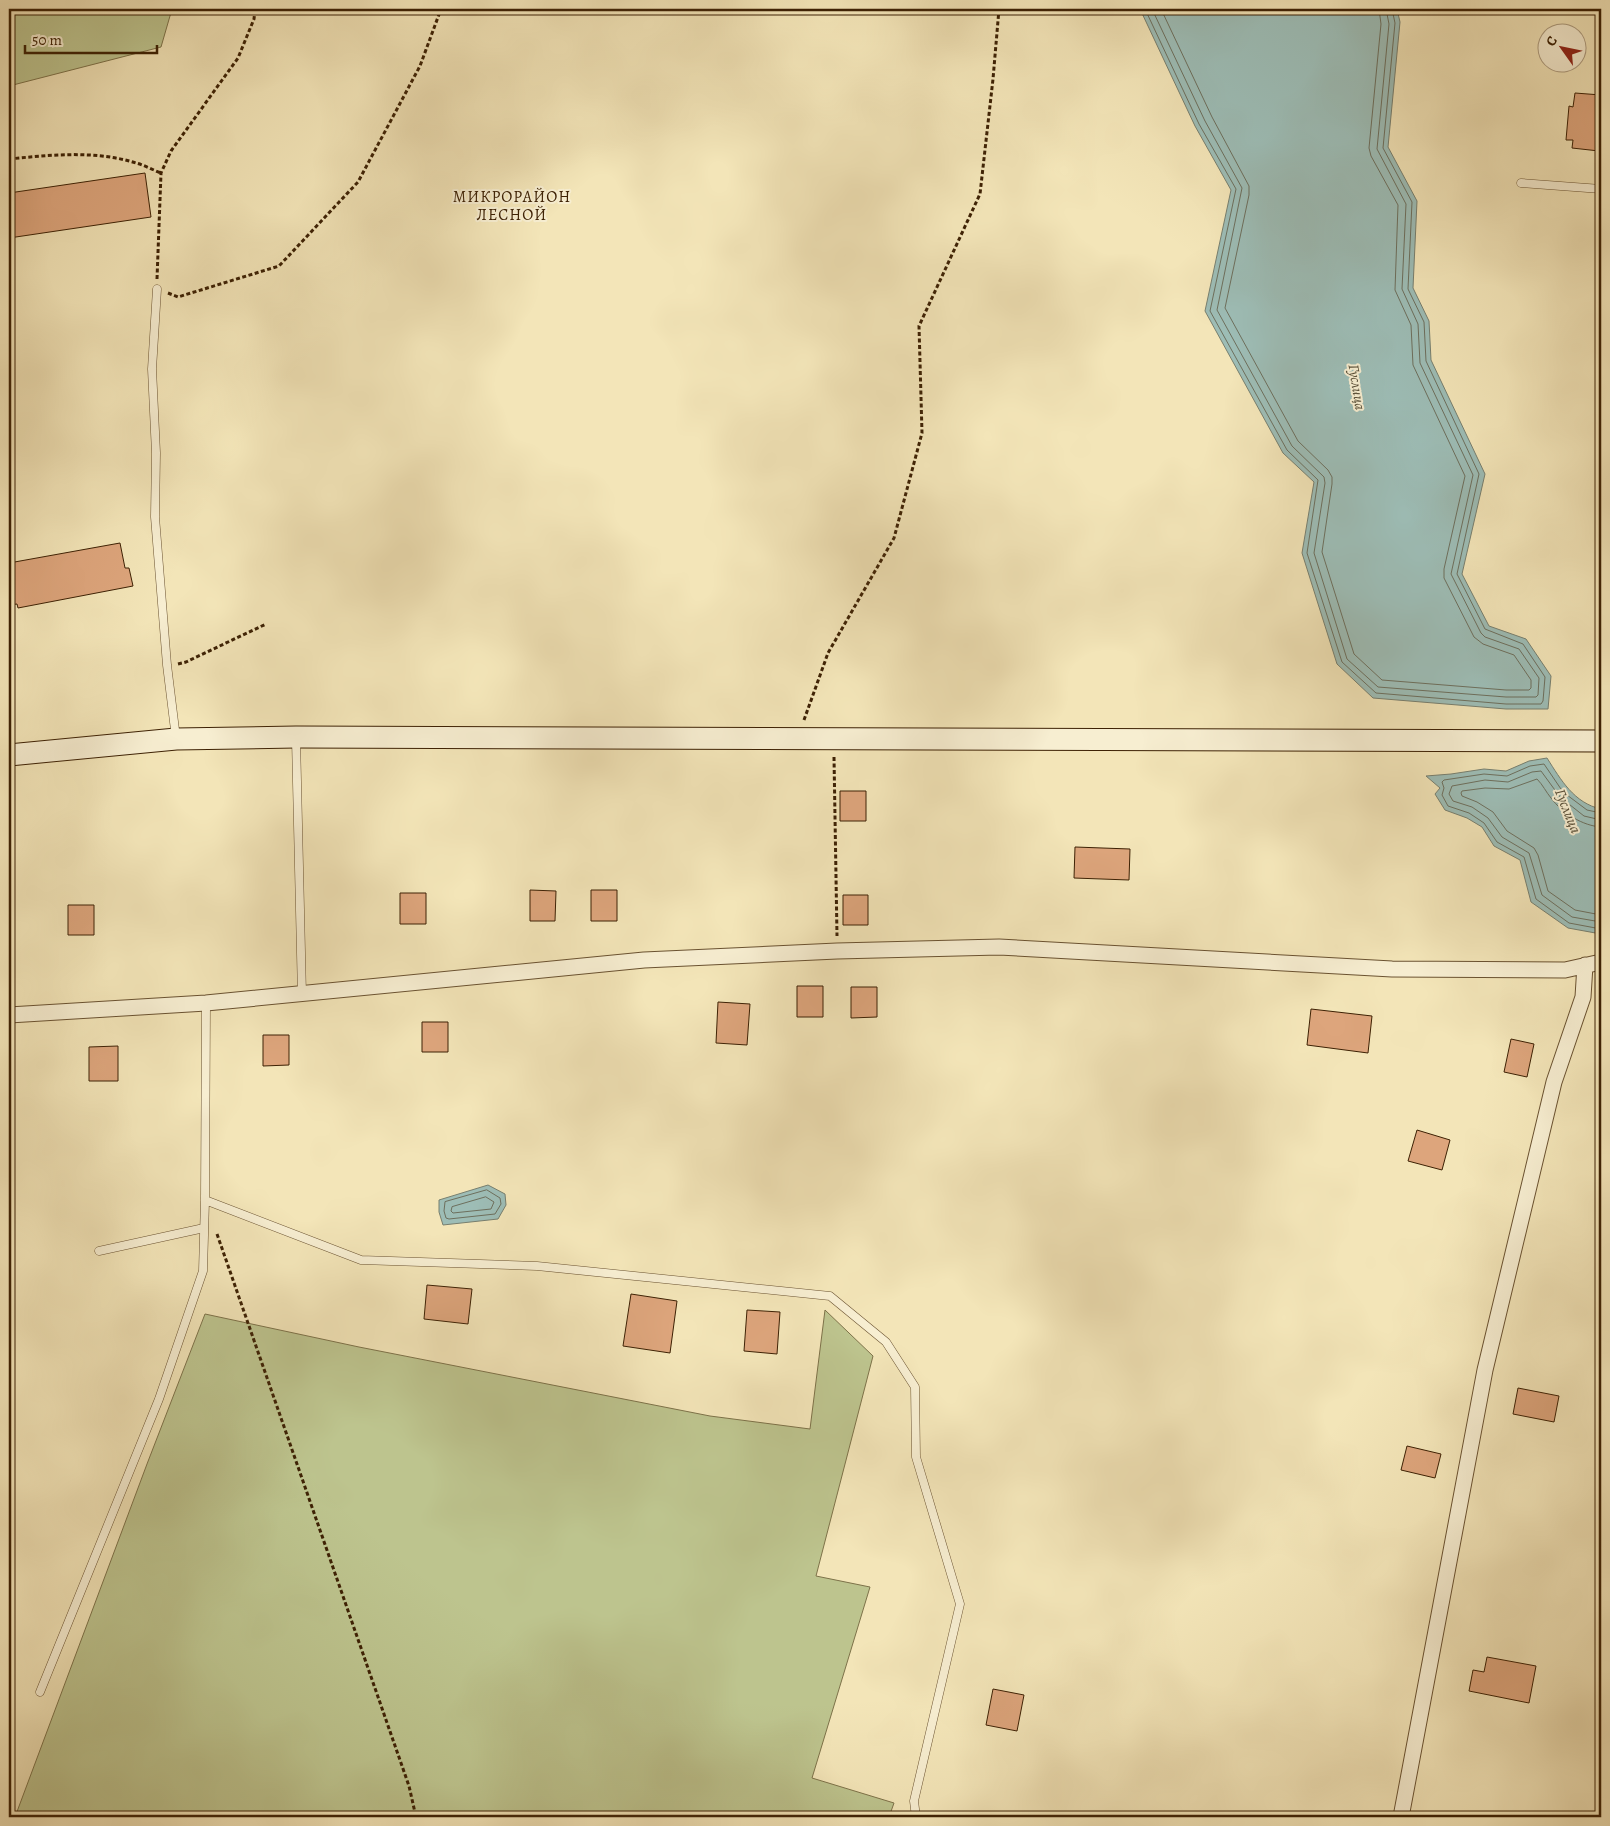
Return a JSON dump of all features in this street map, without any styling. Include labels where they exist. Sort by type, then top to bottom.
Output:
[{"type":"main road","points":[[9,755],[176,739],[296,737],[798,737],[1601,741]]},
{"type":"street","points":[[9,1015],[302,995],[644,960],[837,951],[999,948],[1392,969],[1564,970],[1601,962]]},
{"type":"street","points":[[1401,1817],[1485,1370],[1554,1082],[1583,997],[1585,965]]},
{"type":"lane","points":[[1521,183],[1601,190]]},
{"type":"lane","points":[[157,289],[152,369],[156,453],[155,516],[167,665],[176,739]]},
{"type":"lane","points":[[296,737],[302,995]]},
{"type":"lane","points":[[40,1692],[159,1399],[203,1271],[206,1003]]},
{"type":"lane","points":[[205,1200],[361,1260],[537,1266],[830,1296],[886,1342],[915,1387],[916,1457],[960,1604],[914,1801],[916,1817]]},
{"type":"lane","points":[[99,1251],[204,1228]]},
{"type":"path","points":[[255,9],[251,27],[238,58],[171,150],[161,173],[156,272],[157,289],[178,297],[279,266],[358,182],[420,66],[441,9]]},
{"type":"path","points":[[798,737],[828,653],[894,538],[922,433],[919,326],[980,194],[999,9]]},
{"type":"path","points":[[9,159],[55,154],[105,157],[135,163],[161,173]]},
{"type":"path","points":[[167,665],[186,662],[266,624]]},
{"type":"path","points":[[834,738],[837,951]]},
{"type":"path","points":[[215,1228],[406,1777],[416,1817]]},
{"type":"green space","points":[[9,9],[172,9],[161,47],[9,86]]},
{"type":"green space","points":[[1601,1022],[1601,1089],[1596,1081]]},
{"type":"green space","points":[[825,1310],[873,1356],[816,1576],[870,1587],[812,1778],[894,1803],[889,1817],[15,1817],[205,1314],[359,1347],[710,1416],[810,1429]]},
{"type":"water","name":"Гуслица","points":[[1140,9],[1397,9],[1400,22],[1388,147],[1417,201],[1413,288],[1429,321],[1431,360],[1485,474],[1462,574],[1489,626],[1526,639],[1551,676],[1548,709],[1506,709],[1373,698],[1337,664],[1302,553],[1314,482],[1283,453],[1205,311],[1231,190],[1195,126]]},
{"type":"water","name":"Гуслица","points":[[1547,758],[1569,790],[1583,802],[1601,809],[1601,934],[1568,928],[1531,902],[1520,860],[1494,846],[1482,827],[1467,818],[1445,810],[1435,794],[1440,788],[1426,776],[1484,769],[1506,771],[1529,761]]},
{"type":"water","points":[[488,1185],[505,1194],[506,1205],[498,1219],[443,1225],[439,1212],[439,1200]]},
{"type":"building","points":[[1575,93],[1601,95],[1601,140],[1599,151],[1572,148],[1573,140],[1566,140],[1569,106],[1573,107]]},
{"type":"building","points":[[145,173],[151,217],[9,238],[9,193]]},
{"type":"building","points":[[120,543],[125,568],[129,568],[133,586],[18,608],[17,604],[9,605],[9,563]]},
{"type":"building","points":[[840,791],[866,791],[866,821],[840,821]]},
{"type":"building","points":[[1075,847],[1130,849],[1129,880],[1074,878]]},
{"type":"building","points":[[530,890],[556,891],[555,921],[530,921]]},
{"type":"building","points":[[591,890],[617,890],[617,921],[591,921]]},
{"type":"building","points":[[400,893],[426,893],[426,924],[400,924]]},
{"type":"building","points":[[843,895],[868,895],[868,925],[843,925]]},
{"type":"building","points":[[68,905],[94,905],[94,935],[68,935]]},
{"type":"building","points":[[797,986],[823,986],[823,1017],[797,1017]]},
{"type":"building","points":[[851,987],[877,987],[877,1017],[851,1018]]},
{"type":"building","points":[[718,1002],[750,1004],[747,1045],[716,1043]]},
{"type":"building","points":[[1311,1009],[1372,1016],[1368,1053],[1307,1045]]},
{"type":"building","points":[[422,1022],[448,1022],[448,1052],[422,1052]]},
{"type":"building","points":[[263,1035],[289,1035],[289,1065],[263,1066]]},
{"type":"building","points":[[1511,1039],[1534,1044],[1527,1077],[1504,1072]]},
{"type":"building","points":[[118,1046],[118,1081],[89,1081],[89,1047]]},
{"type":"building","points":[[1417,1130],[1450,1140],[1442,1170],[1408,1161]]},
{"type":"building","points":[[427,1285],[472,1289],[468,1324],[424,1319]]},
{"type":"building","points":[[631,1294],[677,1301],[670,1353],[623,1346]]},
{"type":"building","points":[[747,1310],[780,1312],[777,1354],[744,1351]]},
{"type":"building","points":[[1518,1388],[1559,1396],[1554,1422],[1513,1414]]},
{"type":"building","points":[[1407,1446],[1441,1454],[1435,1478],[1401,1470]]},
{"type":"building","points":[[1487,1657],[1536,1666],[1529,1703],[1469,1691],[1473,1670],[1484,1672]]},
{"type":"building","points":[[993,1689],[1024,1695],[1017,1731],[986,1725]]},
{"type":"district","name":"МИКРОРАЙОН ЛЕСНОЙ","points":[[512,205]]}]
